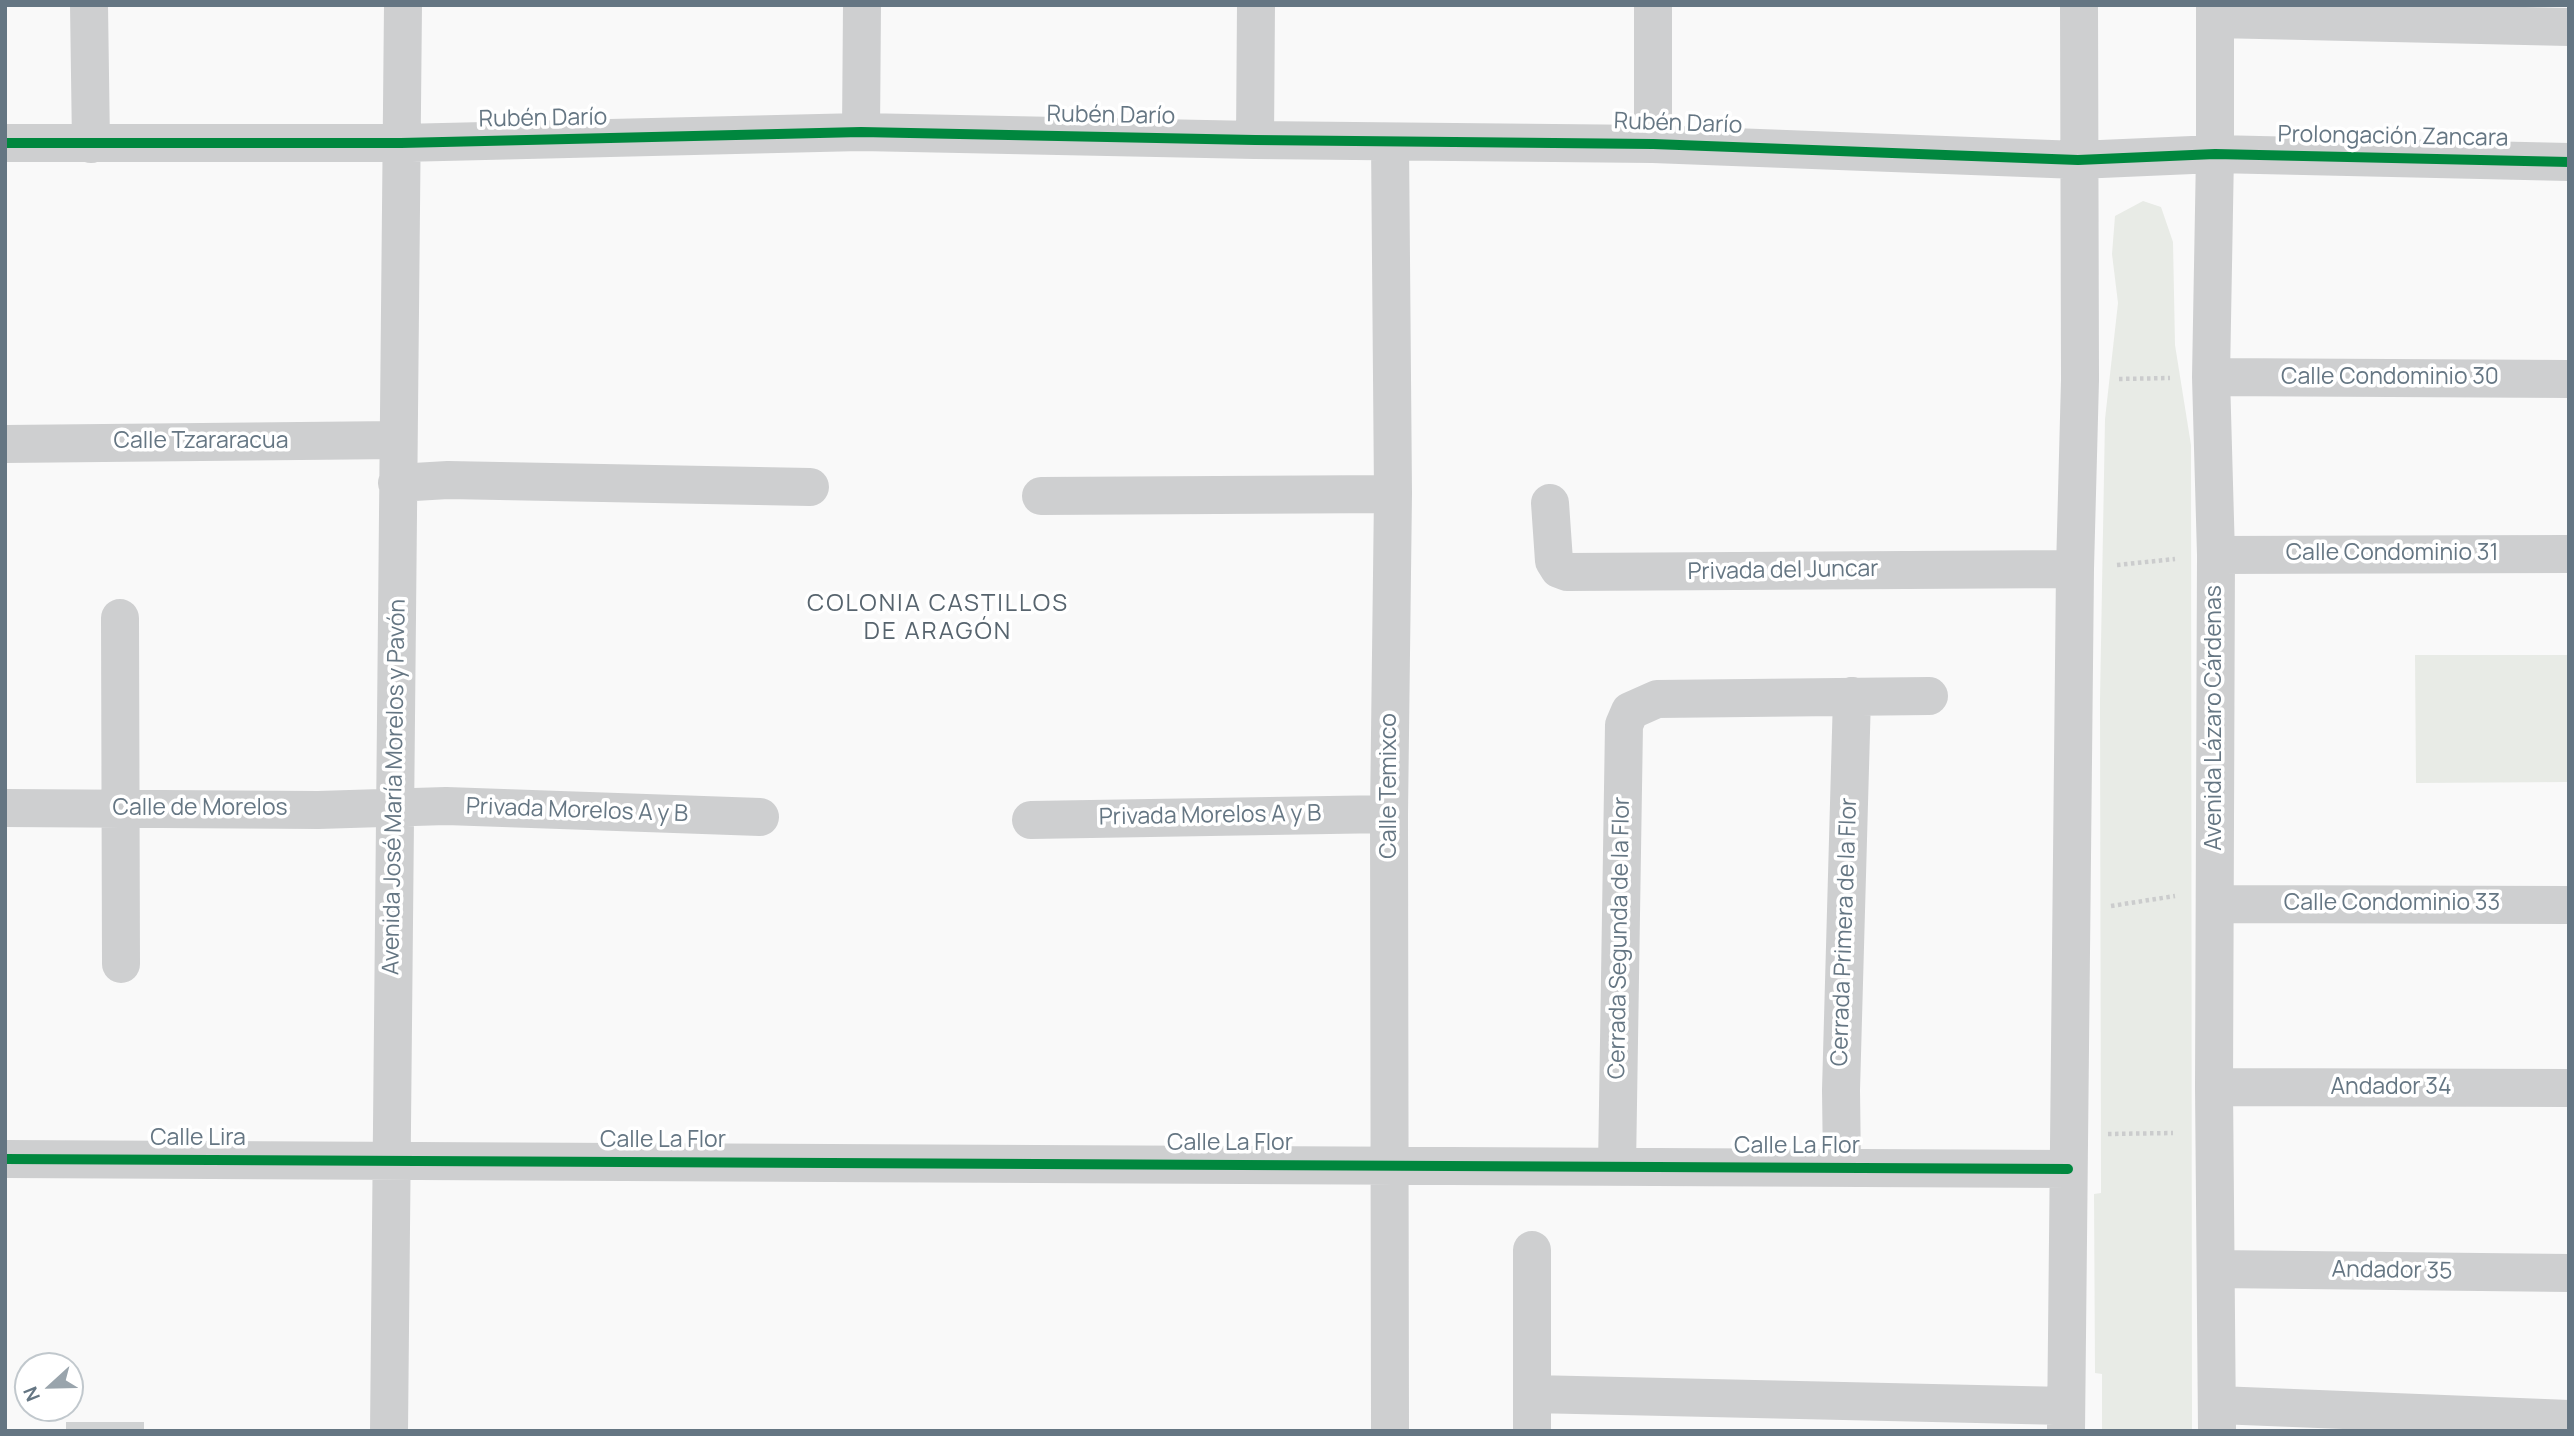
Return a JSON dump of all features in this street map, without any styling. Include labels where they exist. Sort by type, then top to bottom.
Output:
[{"type":"street","points":[[89,5],[90,144]]},
{"type":"street","name":"Avenida José María Morelos y Pavón","points":[[389,1431],[403,5]]},
{"type":"street","points":[[861,132],[862,5]]},
{"type":"street","points":[[1255,140],[1256,5]]},
{"type":"street","points":[[1653,144],[1654,5]]},
{"type":"street","points":[[1532,1250],[1532,1413],[2066,1418],[2075,569],[2080,380],[2079,5]]},
{"type":"street","points":[[2216,12],[2569,27]]},
{"type":"street","name":"Avenida Lázaro Cárdenas","points":[[2216,12],[2211,377],[2216,555],[2214,1132],[2217,1418]]},
{"type":"street","name":"Rubén Darío","points":[[5,143],[401,143],[861,132],[1653,144],[2078,160],[2215,154]]},
{"type":"street","name":"Calle Temixco","points":[[1390,142],[1393,494],[1389,814],[1390,1431]]},
{"type":"street","name":"Prolongación Zancara","points":[[2215,154],[2569,162]]},
{"type":"street","name":"Calle Condominio 30","points":[[2211,377],[2569,379]]},
{"type":"street","name":"Calle Tzararacua","points":[[5,444],[398,440]]},
{"type":"street","points":[[397,483],[448,480],[810,487]]},
{"type":"street","points":[[1041,496],[1393,494]]},
{"type":"street","name":"Privada del Juncar","points":[[1550,503],[1554,561],[1559,569],[1567,572],[2075,569]]},
{"type":"street","name":"Calle Condominio 31","points":[[2216,555],[2569,554]]},
{"type":"street","points":[[120,618],[121,964]]},
{"type":"street","points":[[1852,695],[1929,696]]},
{"type":"street","name":"Cerrada Segunda de la Flor","points":[[1617,1167],[1624,725],[1630,711],[1657,699],[1852,695]]},
{"type":"street","name":"Cerrada Primera de la Flor","points":[[1842,1168],[1841,1090],[1852,695]]},
{"type":"street","name":"Privada Morelos A y B","points":[[394,807],[446,806],[760,817]]},
{"type":"street","name":"Calle de Morelos","points":[[5,808],[318,810],[394,807]]},
{"type":"street","name":"Privada Morelos A y B","points":[[1031,820],[1389,814]]},
{"type":"street","name":"Calle Condominio 33","points":[[2215,897],[2569,905]]},
{"type":"street","name":"Andador 34","points":[[2214,1087],[2569,1088]]},
{"type":"street","name":"Calle La Flor","points":[[391,1161],[1842,1168],[2069,1152]]},
{"type":"street","name":"Calle Lira","points":[[5,1159],[391,1161]]},
{"type":"street","name":"Andador 35","points":[[2216,1269],[2569,1273]]},
{"type":"street","points":[[2217,1418],[2569,1419]]},
{"type":"path","points":[[2080,380],[2211,377]]},
{"type":"path","points":[[2075,569],[2216,555]]},
{"type":"path","points":[[2072,911],[2215,897]]},
{"type":"path","points":[[2069,1152],[2214,1132]]},
{"type":"shaded area","points":[[2143,201],[2161,207],[2173,242],[2175,345],[2191,445],[2192,1431],[2102,1431],[2102,1374],[2095,1373],[2094,1194],[2101,1193],[2100,700],[2105,419],[2118,303],[2112,254],[2115,216]]},
{"type":"shaded area","points":[[2415,655],[2569,655],[2569,782],[2416,783]]},
{"type":"building","points":[[66,1422],[144,1422],[144,1431],[66,1431]]},
{"type":"cycle path","points":[[5,143],[401,143],[861,132],[1653,144],[2078,160],[2215,154],[2569,162]]},
{"type":"cycle path","points":[[5,1159],[2068,1169]]},
{"type":"district","name":"COLONIA CASTILLOS DE ARAGÓN","points":[[938,618]]}]
